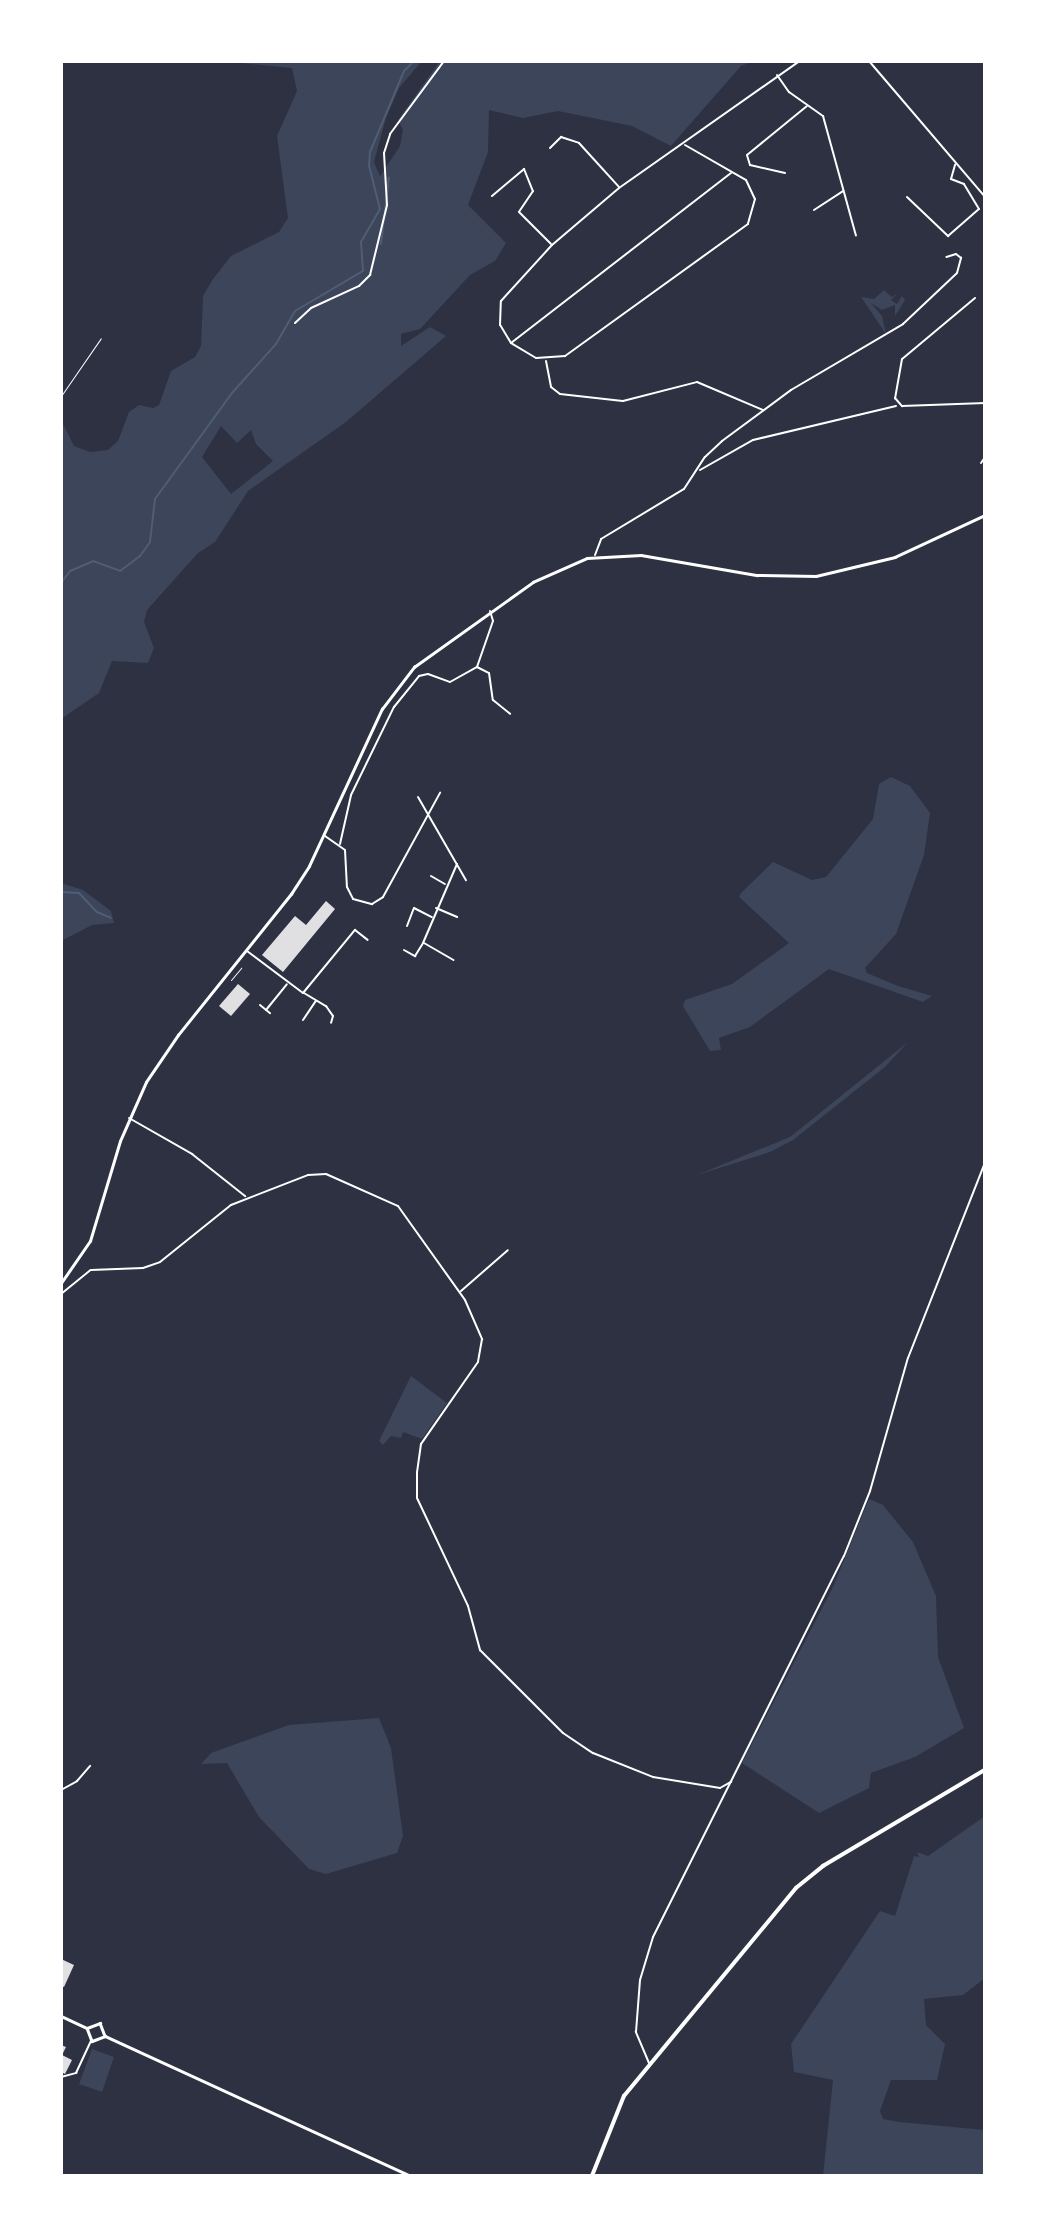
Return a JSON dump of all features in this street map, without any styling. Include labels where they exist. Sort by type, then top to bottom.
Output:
[{"type":"main road","points":[[61,1283],[91,1237],[129,1118],[162,1056],[291,894],[324,836],[393,692],[414,667],[490,611],[545,575],[595,556],[641,555],[757,575],[817,576],[895,557],[985,515]]},
{"type":"main road","points":[[592,2176],[618,2106],[807,1877],[985,1770]]},
{"type":"main road","points":[[61,2016],[87,2028],[92,2041],[105,2036]]},
{"type":"main road","points":[[87,2028],[100,2023],[105,2036],[411,2176]]},
{"type":"street","points":[[295,323],[311,308],[359,286],[370,275],[386,213],[389,189],[384,153],[390,134],[444,61]]},
{"type":"street","points":[[685,145],[746,180],[755,199],[752,217],[744,228],[565,356],[545,360],[511,343],[499,325],[501,301],[552,244],[619,188],[685,145],[776,75],[800,61]]},
{"type":"street","points":[[869,61],[985,197]]},
{"type":"street","points":[[776,75],[783,87],[823,116],[856,236]]},
{"type":"street","points":[[785,173],[750,165],[747,156],[808,106]]},
{"type":"street","points":[[550,148],[561,137],[579,143],[619,188]]},
{"type":"street","points":[[907,197],[948,236],[979,209],[964,184],[951,179],[956,164]]},
{"type":"street","points":[[492,196],[524,169],[533,191],[519,212],[552,244]]},
{"type":"street","points":[[511,343],[732,172]]},
{"type":"street","points":[[814,210],[844,191]]},
{"type":"street","points":[[595,556],[601,539],[684,489],[712,449],[764,411],[890,333],[957,273],[961,258],[956,254],[946,257]]},
{"type":"street","points":[[897,405],[895,380],[902,359],[975,298]]},
{"type":"street","points":[[545,360],[551,387],[560,394],[623,401],[697,382],[764,411]]},
{"type":"street","points":[[699,470],[753,440],[897,405],[985,403]]},
{"type":"street","points":[[981,463],[985,457]]},
{"type":"street","points":[[340,844],[351,796],[394,707],[419,676],[428,674],[450,682],[478,667],[493,621],[490,611]]},
{"type":"street","points":[[478,667],[489,673],[493,700],[510,714]]},
{"type":"street","points":[[324,836],[340,844],[346,856],[349,893],[359,903],[372,904],[383,897],[440,793]]},
{"type":"street","points":[[418,797],[466,880]]},
{"type":"street","points":[[404,950],[415,956],[457,864]]},
{"type":"street","points":[[431,876],[446,884]]},
{"type":"street","points":[[407,926],[414,908],[432,917]]},
{"type":"street","points":[[436,908],[457,918]]},
{"type":"street","points":[[303,993],[355,930],[368,940]]},
{"type":"street","points":[[423,943],[453,960]]},
{"type":"street","points":[[246,950],[331,1012],[331,1023]]},
{"type":"street","points":[[266,1010],[288,983]]},
{"type":"street","points":[[303,1020],[317,1000]]},
{"type":"street","points":[[260,1005],[270,1013]]},
{"type":"street","points":[[129,1118],[192,1154],[246,1197]]},
{"type":"street","points":[[650,2065],[636,2032],[645,1960],[844,1556],[870,1491],[908,1358],[985,1163]]},
{"type":"street","points":[[61,1294],[87,1272],[143,1268],[163,1261],[246,1197],[321,1173],[380,1197],[404,1212],[460,1292],[478,1323],[483,1349],[421,1444],[418,1498],[468,1606],[480,1650],[563,1733],[593,1753],[653,1777],[720,1788],[732,1782]]},
{"type":"street","points":[[460,1292],[508,1250]]},
{"type":"street","points":[[61,1790],[77,1781],[90,1766]]},
{"type":"street","points":[[720,1788],[725,1795]]},
{"type":"street","points":[[61,2077],[76,2073],[92,2041]]},
{"type":"path","points":[[61,396],[101,338]]},
{"type":"path","points":[[231,980],[241,968]]},
{"type":"shaded area","points":[[222,61],[422,61],[399,88],[386,118],[374,162],[380,176],[400,146],[403,130],[398,120],[440,61],[754,61],[741,66],[671,146],[632,126],[558,111],[523,118],[489,110],[488,152],[468,205],[506,243],[495,261],[470,275],[420,329],[401,334],[401,346],[430,327],[446,336],[346,422],[248,491],[215,542],[198,553],[147,610],[144,622],[154,648],[148,663],[112,661],[99,693],[61,719],[61,420],[74,446],[90,452],[108,450],[118,441],[129,412],[139,405],[153,408],[159,405],[171,371],[195,357],[201,346],[203,296],[231,256],[279,232],[288,218],[277,136],[297,91],[292,68]],"holes":[[[221,426],[237,443],[251,430],[256,444],[273,461],[231,494],[202,457]]]},
{"type":"shaded area","points":[[884,290],[892,297],[898,293],[891,300],[897,304],[902,296],[905,300],[895,316],[895,305],[882,310],[871,303],[882,316],[886,334],[861,297],[874,299]]},
{"type":"shaded area","points":[[891,777],[910,786],[930,813],[924,855],[896,934],[865,968],[867,973],[898,986],[932,996],[923,1002],[829,969],[750,1027],[719,1038],[721,1050],[710,1051],[683,1006],[685,1000],[732,984],[789,943],[739,897],[741,893],[773,862],[812,880],[826,877],[873,819],[879,784]]},
{"type":"shaded area","points":[[61,883],[83,890],[111,911],[114,923],[92,925],[61,941]]},
{"type":"shaded area","points":[[908,1042],[885,1067],[793,1140],[770,1152],[697,1175],[790,1137]]},
{"type":"shaded area","points":[[411,1376],[447,1403],[422,1439],[403,1432],[401,1438],[391,1436],[383,1445],[379,1441]]},
{"type":"shaded area","points":[[869,1499],[883,1505],[913,1542],[936,1596],[938,1657],[964,1728],[915,1757],[871,1773],[869,1788],[819,1813],[742,1763],[833,1587]]},
{"type":"shaded area","points":[[379,1718],[391,1748],[403,1836],[397,1853],[326,1874],[309,1869],[259,1817],[227,1763],[201,1764],[211,1753],[289,1725]]},
{"type":"shaded area","points":[[985,1816],[985,1978],[963,1995],[924,1999],[926,2025],[945,2044],[937,2080],[891,2080],[880,2111],[883,2119],[899,2122],[985,2130],[985,2176],[823,2176],[833,2080],[794,2072],[791,2044],[880,1911],[895,1916],[914,1856],[919,1857],[917,1852],[928,1856]]},
{"type":"shaded area","points":[[92,2049],[114,2057],[102,2092],[79,2084]]},
{"type":"building","points":[[326,901],[335,909],[283,972],[262,955],[295,916],[306,925]]},
{"type":"building","points":[[238,984],[250,994],[231,1016],[219,1006]]},
{"type":"building","points":[[61,1959],[74,1965],[64,1987],[61,1986]]},
{"type":"building","points":[[61,2045],[66,2047],[62,2055],[72,2060],[65,2074],[61,2072]]},
{"type":"waterway","points":[[61,583],[70,571],[93,561],[120,571],[140,556],[150,542],[155,499],[232,393],[276,344],[295,311],[363,271],[361,242],[380,209],[369,166],[370,152],[404,71],[414,61]]},
{"type":"waterway","points":[[381,244],[389,177]]},
{"type":"waterway","points":[[61,892],[79,893],[97,912],[111,918]]}]
